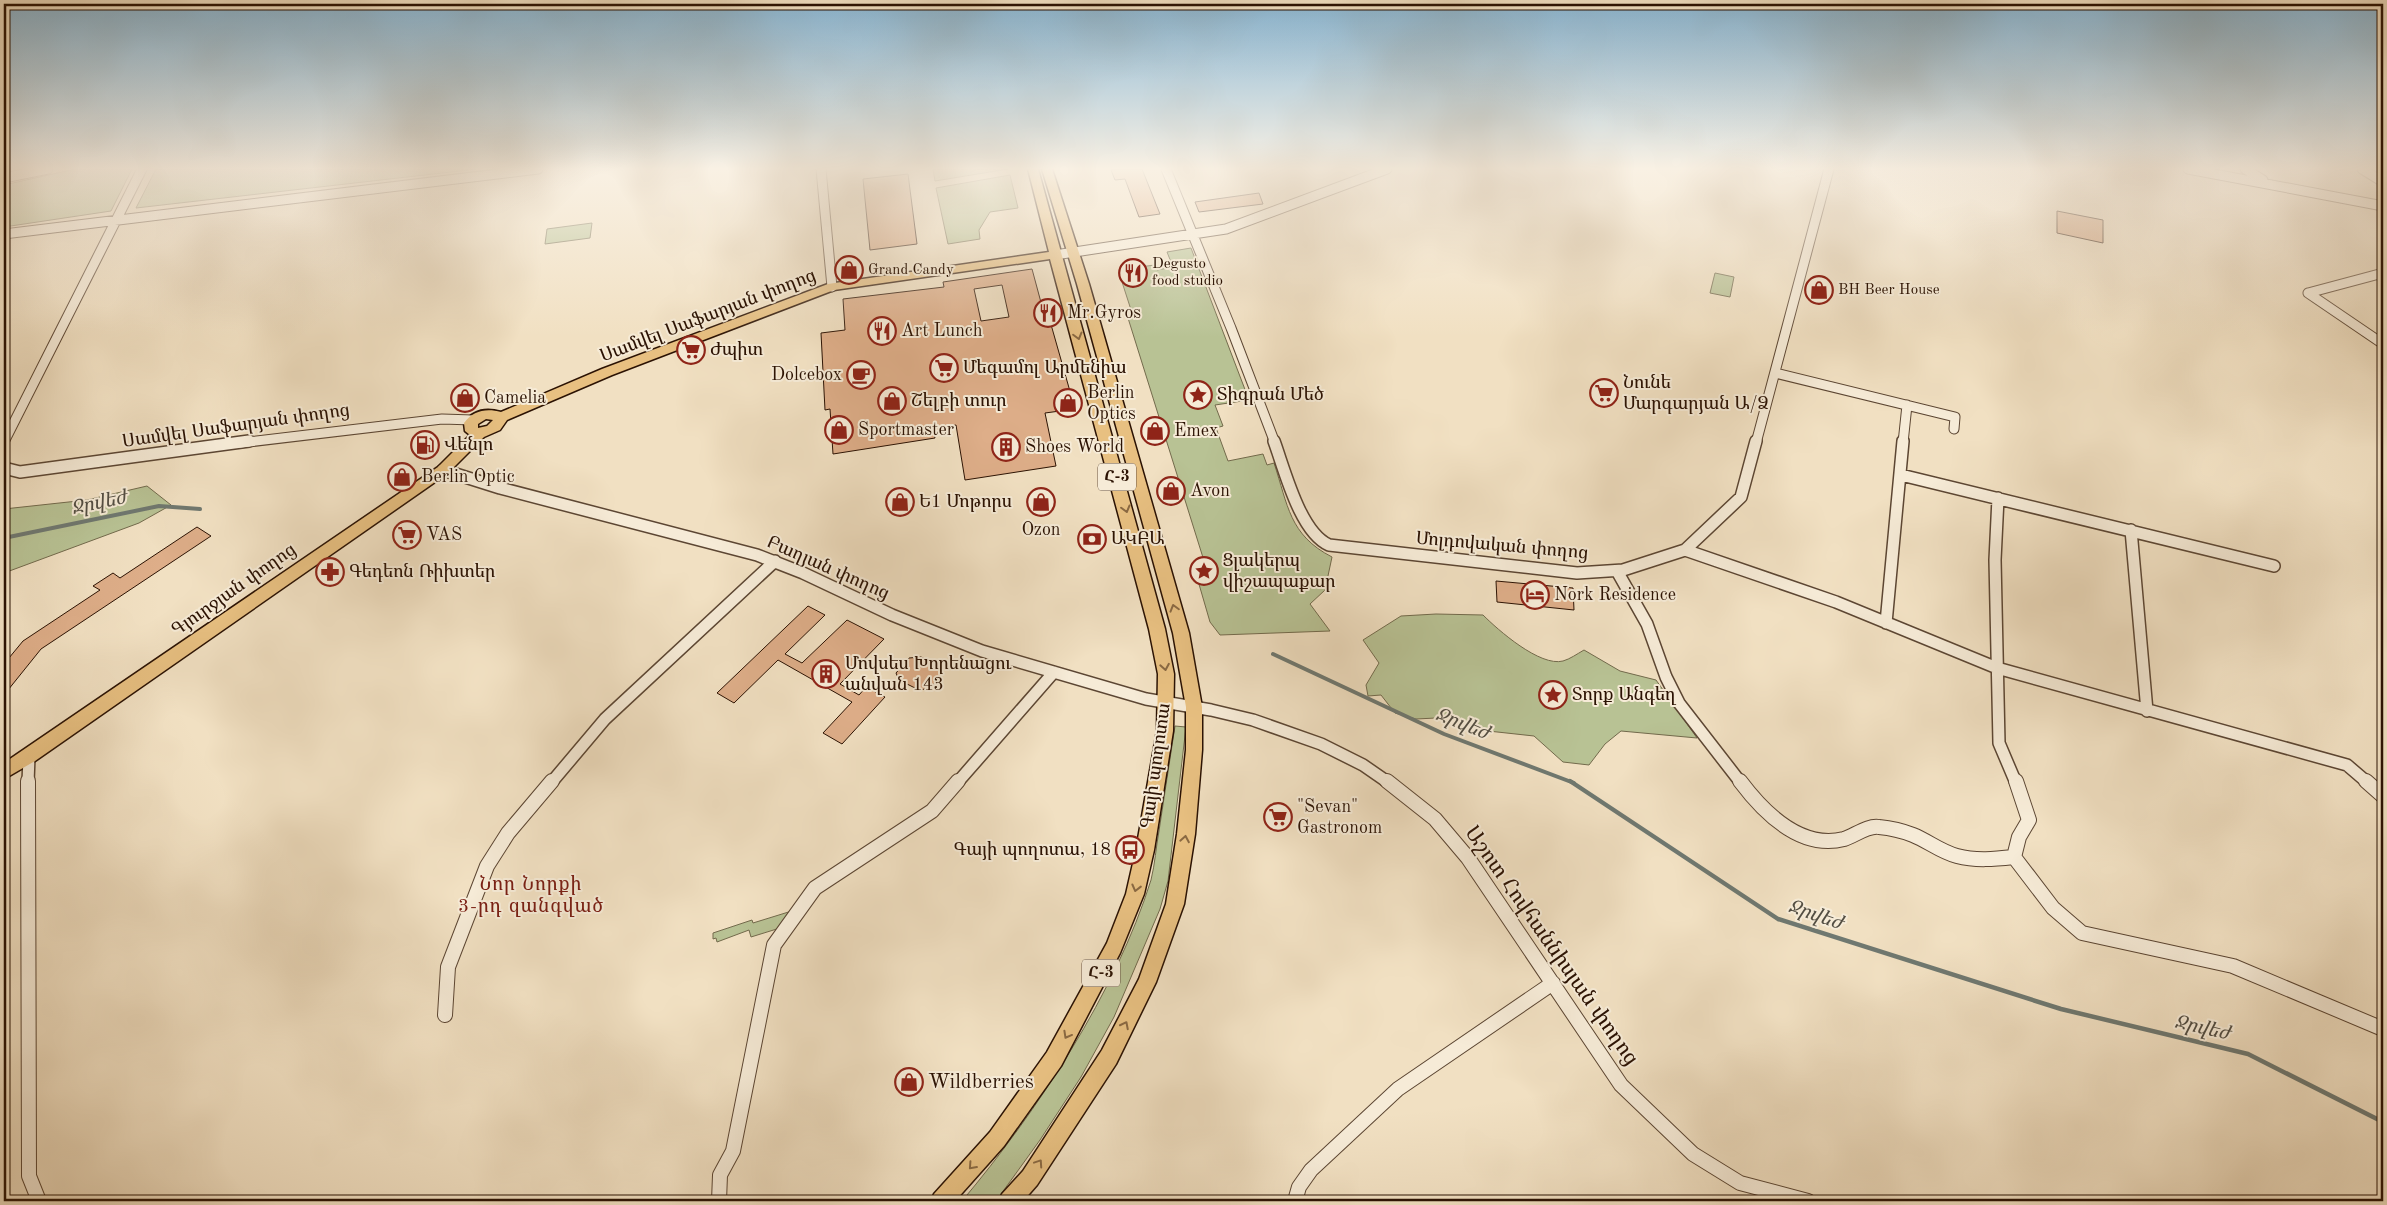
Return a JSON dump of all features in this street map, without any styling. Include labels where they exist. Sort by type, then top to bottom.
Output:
[{"type":"main road","name":"Գայի պողոտա","points":[[941,1201],[997,1139],[1054,1059],[1114,947],[1135,894],[1145,850],[1165,731],[1166,674],[1153,611],[1047,225]]},
{"type":"main road","name":"Գայի պողոտա","points":[[1009,1201],[1030,1178],[1109,1056],[1147,982],[1175,904],[1189,812],[1194,750],[1194,707],[1181,633],[1065,225]]},
{"type":"main road","name":"Սամվել Սաֆարյան փողոց","points":[[499,418],[607,372],[832,287],[1055,255]]},
{"type":"main road","points":[[480,433],[470,428],[473,420],[490,414],[499,418]]},
{"type":"main road","name":"Գյուրջյան փողոց","points":[[4,772],[30,756],[443,470],[480,433],[493,429],[499,423],[499,418]]},
{"type":"street","points":[[4,234],[66,225]]},
{"type":"street","points":[[4,442],[113,225]]},
{"type":"street","points":[[826,225],[832,287]]},
{"type":"street","name":"Մոլդովական փողոց","points":[[1188,225],[1232,328],[1300,510],[1312,534],[1323,543],[1359,550],[1577,573],[1617,571],[1666,558],[1685,550],[1741,497],[1814,225]]},
{"type":"street","points":[[1055,255],[1192,235],[1236,225]]},
{"type":"street","points":[[2383,273],[2308,292],[2383,344]]},
{"type":"street","points":[[1776,372],[1954,417],[1954,429]]},
{"type":"street","points":[[1886,623],[1907,405]]},
{"type":"street","name":"Սամվել Սաֆարյան փողոց","points":[[4,468],[20,472],[343,429],[442,419],[473,420]]},
{"type":"street","name":"Բաղյան փողոց","points":[[443,470],[500,488],[775,561],[892,615],[982,651],[1139,697],[1194,707]]},
{"type":"street","points":[[1901,474],[2274,566]]},
{"type":"street","points":[[1998,498],[1995,560],[1999,743],[2024,801],[2029,820],[2019,837],[2014,857]]},
{"type":"street","points":[[2131,530],[2147,711]]},
{"type":"street","points":[[1685,550],[1718,564],[1836,602],[1997,668],[2348,765],[2383,796]]},
{"type":"street","points":[[445,1015],[448,967],[487,866],[508,834],[605,718],[775,561]]},
{"type":"street","points":[[1617,571],[1647,624],[1666,677],[1679,703],[1746,789],[1783,827],[1800,835],[1823,841],[1843,840],[1877,826],[1913,835],[1927,844],[1958,856],[1982,860],[2014,857]]},
{"type":"street","points":[[719,1201],[720,1175],[733,1151],[774,945],[815,888],[932,811],[1054,672]]},
{"type":"street","name":"Աշոտ Հովհաննիսյան փողոց","points":[[1194,707],[1236,715],[1321,744],[1363,765],[1406,794],[1435,819],[1468,858],[1621,1085],[1693,1154],[1740,1182],[1808,1201]]},
{"type":"street","points":[[30,756],[27,842],[30,1176],[39,1201]]},
{"type":"street","points":[[2014,857],[2060,915],[2070,926],[2082,933],[2233,966],[2383,1029]]},
{"type":"street","points":[[1295,1201],[1299,1187],[1311,1170],[1398,1089],[1553,983]]},
{"type":"green space","points":[[592,225],[590,238],[545,244],[547,229]]},
{"type":"green space","points":[[944,225],[982,225],[979,230],[980,239],[948,244]]},
{"type":"green space","points":[[1191,248],[1249,400],[1215,405],[1223,426],[1216,428],[1228,461],[1263,454],[1267,465],[1274,463],[1287,505],[1298,529],[1307,539],[1332,557],[1325,590],[1310,604],[1330,631],[1220,635],[1210,622],[1194,567],[1205,564],[1128,318],[1133,316],[1122,282],[1142,279],[1139,267],[1155,265],[1157,270],[1173,267],[1167,252]]},
{"type":"green space","points":[[1715,273],[1734,277],[1730,297],[1710,293]]},
{"type":"green space","points":[[147,486],[171,505],[139,523],[4,573],[4,509],[87,500]]},
{"type":"green space","points":[[1436,614],[1483,615],[1520,646],[1543,658],[1563,661],[1584,650],[1620,671],[1656,680],[1697,738],[1621,731],[1605,744],[1589,765],[1563,762],[1534,736],[1479,730],[1456,717],[1416,719],[1395,713],[1381,695],[1368,696],[1366,685],[1379,663],[1363,640],[1401,616]]},
{"type":"green space","points":[[1175,726],[1186,727],[1168,881],[1160,909],[1114,1017],[1081,1077],[1040,1140],[996,1201],[962,1201],[1046,1090],[1096,1007],[1117,965],[1136,922],[1151,880]]},
{"type":"green space","points":[[795,910],[780,928],[751,937],[749,930],[717,942],[716,938],[713,939],[713,933],[752,920],[753,923]]},
{"type":"building","points":[[868,225],[915,225],[917,244],[870,250]]},
{"type":"building","points":[[2057,225],[2103,225],[2103,243],[2057,233]]},
{"type":"building","name":"Մեգամոլ Արմենիա","points":[[1032,269],[1046,321],[1050,321],[1075,409],[1045,413],[1056,466],[965,480],[956,425],[939,428],[940,433],[934,434],[935,438],[833,454],[830,409],[825,410],[821,333],[845,330],[843,299],[944,287],[943,282]],"holes":[[[1002,285],[1009,317],[981,321],[974,289]]]},
{"type":"building","points":[[197,527],[211,536],[41,649],[4,695],[4,664],[23,641],[100,590],[93,586],[113,573],[120,578]]},
{"type":"building","name":"Nork Residence","points":[[1496,581],[1573,588],[1574,610],[1497,602]]},
{"type":"building","name":"Մովսես Խորենացու անվան 143","points":[[808,606],[825,615],[785,654],[802,663],[847,620],[884,639],[840,684],[859,695],[866,687],[885,697],[842,744],[823,733],[852,702],[778,660],[734,703],[717,693]]},
{"type":"building","points":[[921,657],[940,666],[942,673],[931,688],[919,690],[899,680],[896,673],[909,658]]},
{"type":"building","name":"Wildberries","points":[[908,1070],[922,1083],[910,1095],[896,1081]]},
{"type":"waterway","name":"Ջրվեժ","points":[[4,538],[159,506],[200,509]]},
{"type":"waterway","name":"Ջրվեժ","points":[[1273,654],[1444,734],[1572,782]]},
{"type":"waterway","name":"Ջրվեժ","points":[[1572,782],[1778,919],[2061,1009],[2248,1054],[2383,1122]]},
{"type":"place","name":"Grand Candy","points":[[849,270]]},
{"type":"place","name":"Degusto food studio","points":[[1133,273]]},
{"type":"place","name":"BH Beer House","points":[[1819,290]]},
{"type":"place","name":"Mr.Gyros","points":[[1048,313]]},
{"type":"place","name":"Art Lunch","points":[[882,331]]},
{"type":"place","name":"Ժպիտ","points":[[691,350]]},
{"type":"place","name":"Մեգամոլ Արմենիա","points":[[944,368]]},
{"type":"place","name":"Dolcebox","points":[[861,375]]},
{"type":"place","name":"Նունե Մարգարյան Ա/Ձ","points":[[1604,393]]},
{"type":"place","name":"Տիգրան Մեծ","points":[[1198,395]]},
{"type":"place","name":"Camelia","points":[[465,398]]},
{"type":"place","name":"Շելբի տուր","points":[[892,401]]},
{"type":"place","name":"Berlin Optics","points":[[1068,403]]},
{"type":"place","name":"Sportmaster","points":[[839,430]]},
{"type":"place","name":"Emex","points":[[1155,431]]},
{"type":"place","name":"Վենլո","points":[[425,445]]},
{"type":"place","name":"Shoes World","points":[[1006,447]]},
{"type":"place","name":"Berlin Optic","points":[[402,477]]},
{"type":"place","name":"Avon","points":[[1171,491]]},
{"type":"place","name":"Ե1 Մոթորս","points":[[900,502]]},
{"type":"place","name":"Ozon","points":[[1041,502]]},
{"type":"place","name":"VAS","points":[[407,535]]},
{"type":"place","name":"ԱԿԲԱ","points":[[1092,539]]},
{"type":"place","name":"Ցլակերպ վիշապաքար","points":[[1204,571]]},
{"type":"place","name":"Գեդեոն Ռիխտեր","points":[[330,572]]},
{"type":"place","name":"Nork Residence","points":[[1535,595]]},
{"type":"place","name":"Մովսես Խորենացու անվան 143","points":[[826,674]]},
{"type":"place","name":"Տորք Անգեղ","points":[[1553,695]]},
{"type":"place","name":"\"Sevan\" Gastronom","points":[[1278,817]]},
{"type":"place","name":"Գայի պողոտա, 18","points":[[1130,850]]},
{"type":"place","name":"Wildberries","points":[[909,1082]]},
{"type":"district","name":"Նոր Նորքի 3-րդ զանգված","points":[[531,896]]}]
